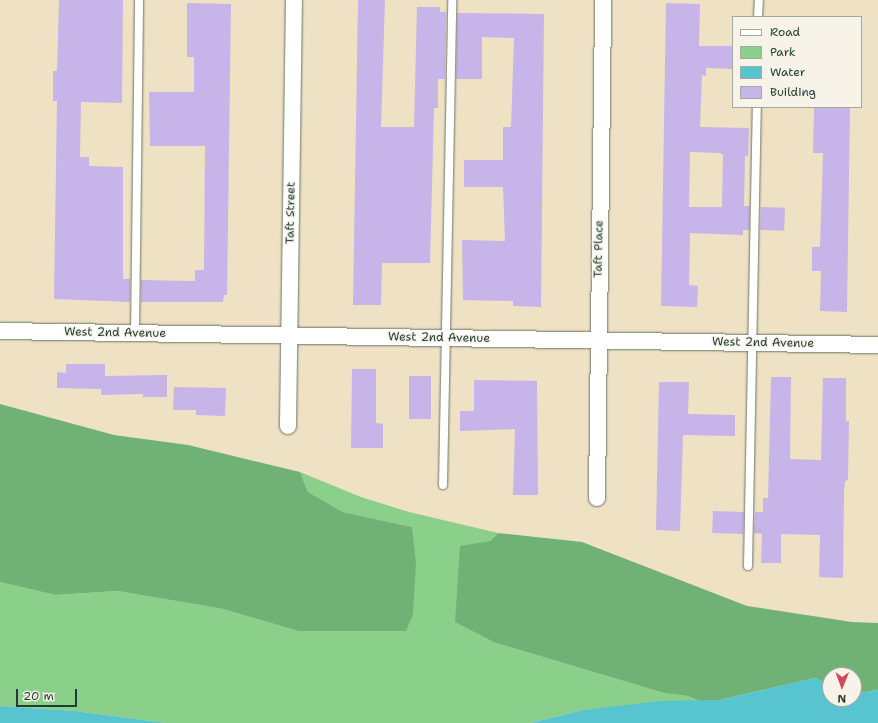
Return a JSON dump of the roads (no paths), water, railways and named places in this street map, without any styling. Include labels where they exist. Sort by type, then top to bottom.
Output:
[{"type":"street","name":"Taft Street","points":[[288,426],[294,0]]},
{"type":"street","name":"Taft Place","points":[[597,498],[598,341],[604,0]]},
{"type":"street","name":"West 2nd Avenue","points":[[0,331],[878,345]]},
{"type":"lane","points":[[135,334],[139,0]]},
{"type":"lane","points":[[443,485],[452,0]]},
{"type":"lane","points":[[758,16],[759,0]]},
{"type":"lane","points":[[748,566],[757,108]]},
{"type":"water","points":[[815,678],[822,681],[822,707],[862,707],[862,693],[878,690],[878,723],[530,723],[583,710],[661,701],[720,700]]},
{"type":"water","points":[[0,706],[75,711],[166,723],[0,723]]}]
